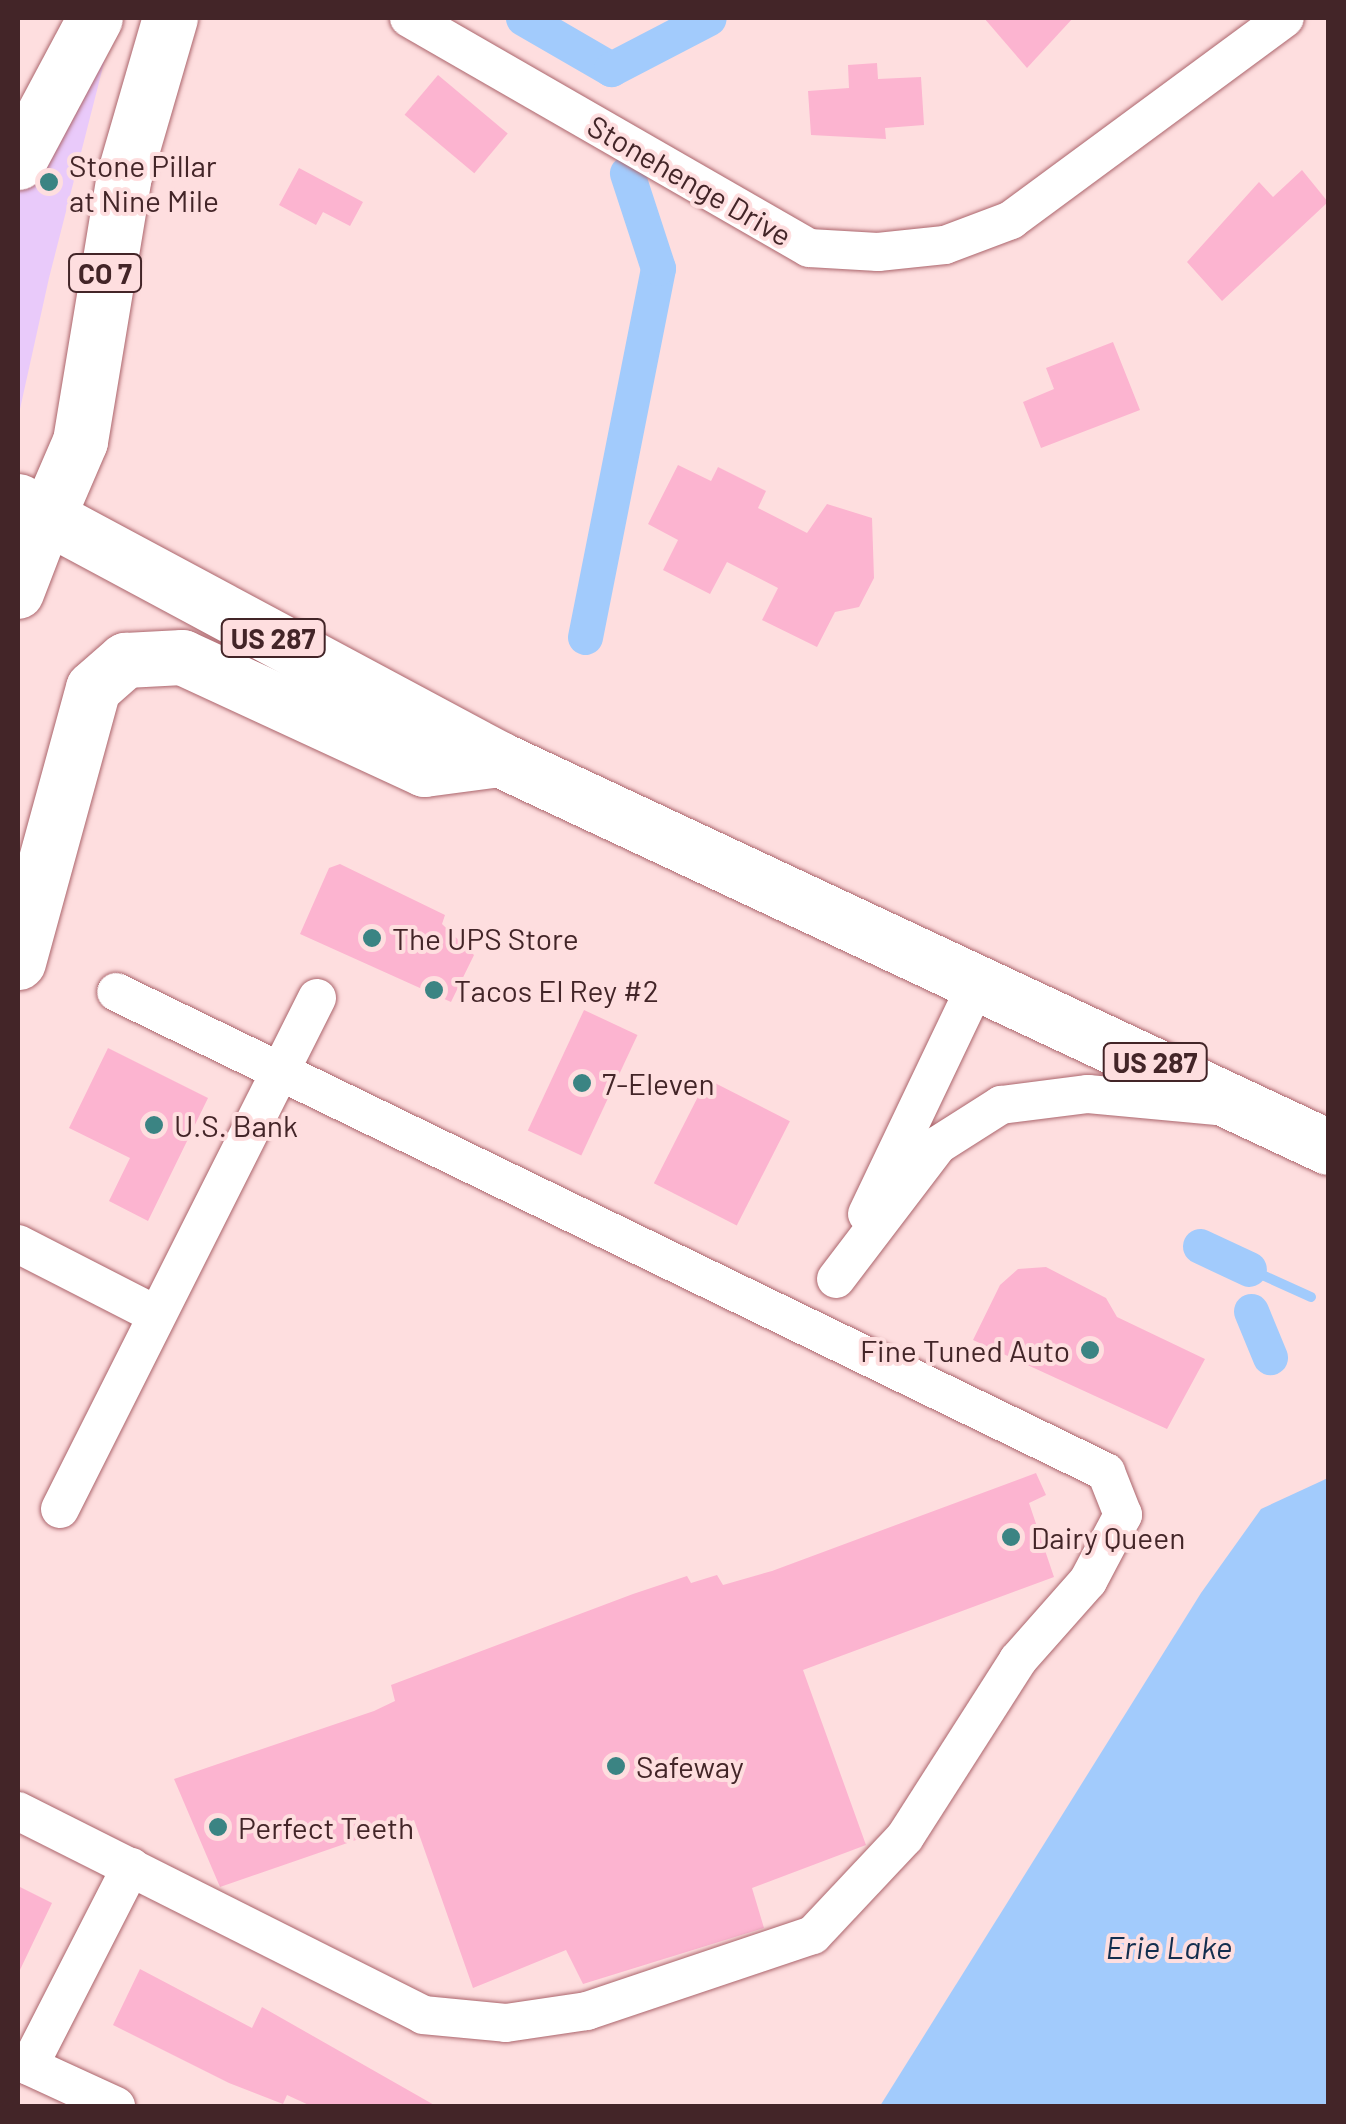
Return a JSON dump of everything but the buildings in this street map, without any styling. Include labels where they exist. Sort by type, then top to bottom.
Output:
[{"type":"main road","points":[[18,162],[95,18]]},
{"type":"main road","name":"CO 7","points":[[32,511],[80,441],[124,176],[170,18]]},
{"type":"main road","points":[[18,594],[32,511]]},
{"type":"main road","name":"US 287","points":[[32,511],[499,759],[980,977],[1328,1148]]},
{"type":"main road","points":[[18,962],[92,688],[124,660],[182,657],[424,769],[499,759]]},
{"type":"street","name":"Stonehenge Drive","points":[[409,18],[810,248],[878,252],[945,245],[1011,220],[1285,18]]},
{"type":"street","points":[[812,1329],[980,977]]},
{"type":"street","points":[[18,1811],[423,2015],[506,2024],[587,2011],[813,1935],[905,1838],[1018,1660],[1088,1580],[1123,1515],[1106,1472],[116,992]]},
{"type":"street","points":[[60,1509],[317,998]]},
{"type":"street","points":[[836,1280],[938,1145],[1001,1105],[1088,1094],[1254,1110]]},
{"type":"street","points":[[18,1244],[157,1315]]},
{"type":"street","points":[[116,2106],[23,2063],[131,1867]]},
{"type":"shaded area","points":[[107,51],[49,278],[18,418],[18,184]]},
{"type":"water","name":"Erie Lake","points":[[1328,1478],[1328,2106],[880,2106],[1201,1593],[1261,1509]]},
{"type":"waterway","points":[[523,18],[611,69],[709,18]]},
{"type":"waterway","points":[[585,637],[658,268],[627,173]]},
{"type":"waterway","points":[[1200,1246],[1249,1269]]},
{"type":"waterway","points":[[1249,1269],[1311,1297]]},
{"type":"waterway","points":[[1251,1311],[1270,1357]]},
{"type":"place","name":"Stone Pillar at Nine Mile","points":[[49,182]]},
{"type":"place","name":"The UPS Store","points":[[372,938]]},
{"type":"place","name":"Tacos El Rey #2","points":[[434,990]]},
{"type":"place","name":"7-Eleven","points":[[582,1083]]},
{"type":"place","name":"U.S. Bank","points":[[154,1125]]},
{"type":"place","name":"Fine Tuned Auto","points":[[1090,1350]]},
{"type":"place","name":"Dairy Queen","points":[[1011,1537]]},
{"type":"place","name":"Safeway","points":[[616,1766]]},
{"type":"place","name":"Perfect Teeth","points":[[218,1827]]}]
